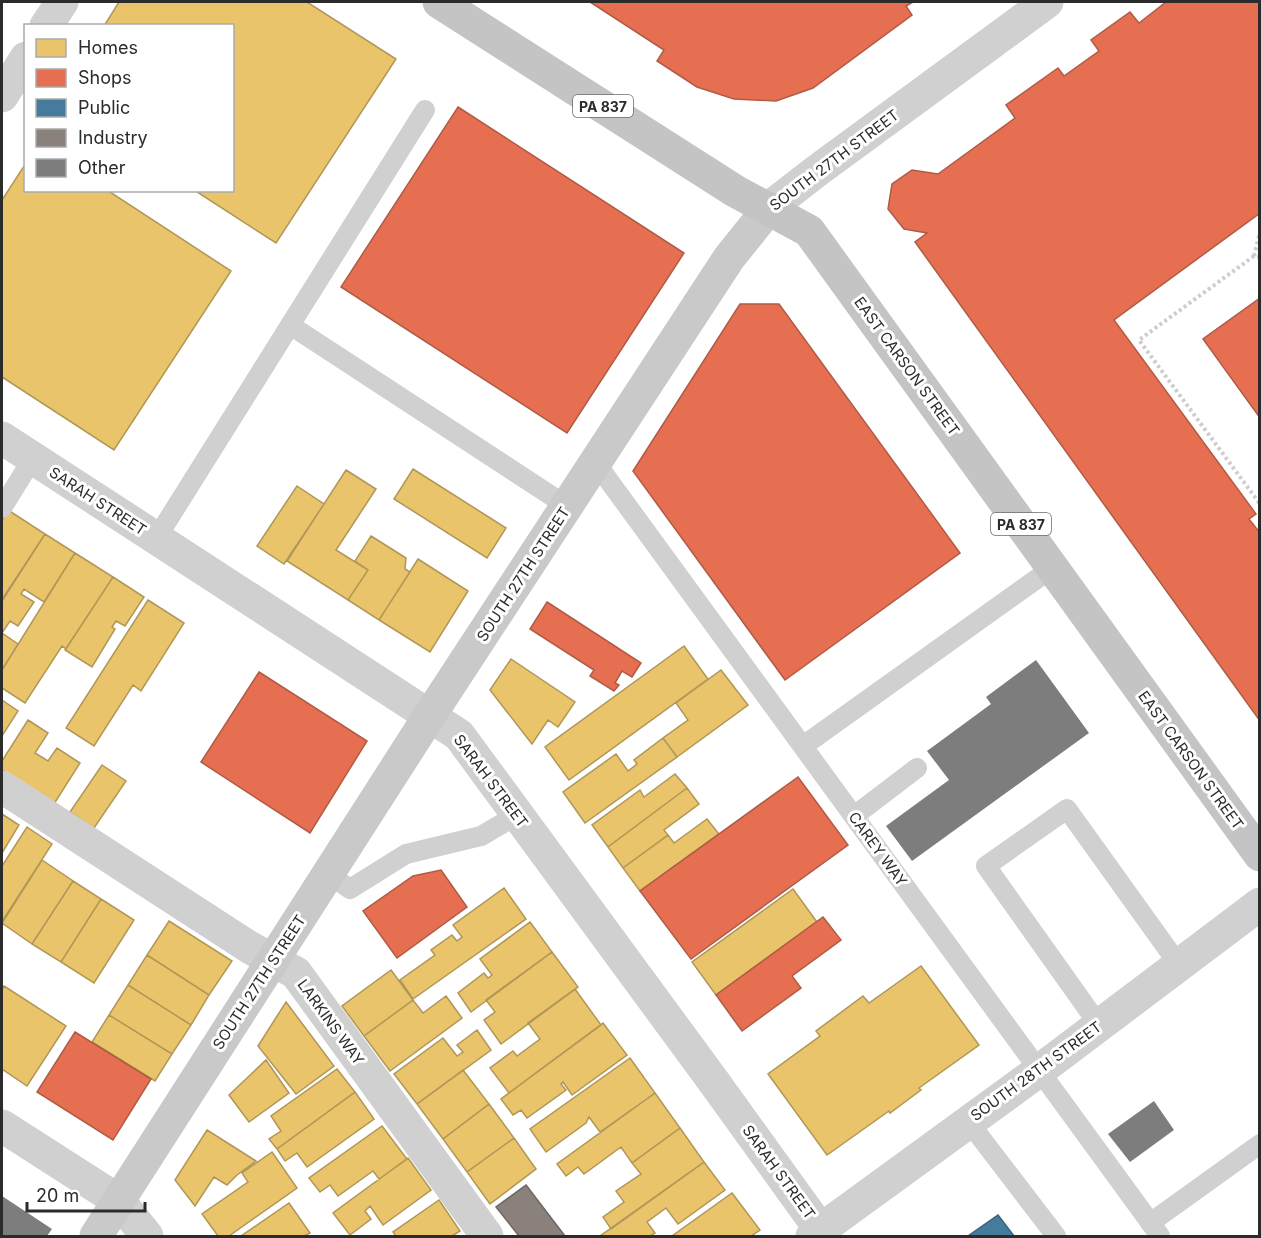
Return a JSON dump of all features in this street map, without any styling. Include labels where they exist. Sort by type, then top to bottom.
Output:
[{"type":"main road","name":"EAST CARSON STREET","points":[[439,2],[735,190],[809,231],[1260,855]]},
{"type":"street","points":[[47,24],[62,2]]},
{"type":"street","name":"SOUTH 27TH STREET","points":[[96,1236],[430,715],[729,258],[769,208],[1047,2]]},
{"type":"street","points":[[2,94],[24,61]]},
{"type":"street","name":"SARAH STREET","points":[[2,438],[459,735],[714,1082],[819,1234]]},
{"type":"street","name":"LARKINS WAY","points":[[2,787],[249,947],[296,973],[486,1236]]},
{"type":"street","name":"SOUTH 28TH STREET","points":[[819,1234],[1260,904]]},
{"type":"street","points":[[2,1125],[119,1201],[147,1236]]},
{"type":"lane","points":[[156,538],[424,110]]},
{"type":"lane","points":[[290,325],[567,506]]},
{"type":"lane","points":[[2,508],[33,458]]},
{"type":"lane","name":"CAREY WAY","points":[[596,463],[1155,1229]]},
{"type":"lane","points":[[803,746],[1052,568]]},
{"type":"lane","points":[[854,816],[917,768]]},
{"type":"lane","points":[[1099,1025],[986,866],[1067,808],[1179,965]]},
{"type":"lane","points":[[328,874],[350,890],[406,854],[481,837],[517,814]]},
{"type":"lane","points":[[968,1121],[1056,1236]]},
{"type":"lane","points":[[1155,1229],[1260,1144]]},
{"type":"path","points":[[1260,232],[1254,256],[1139,340],[1260,504]]},
{"type":"path","points":[[1254,256],[1260,257]]},
{"type":"building: Homes","points":[[119,2],[307,2],[396,59],[276,243],[197,192],[234,192],[234,24],[105,24]]},
{"type":"building: Homes","points":[[24,166],[24,192],[110,192],[231,271],[114,450],[2,377],[2,200]]},
{"type":"building: Homes","points":[[413,469],[506,528],[487,558],[394,499]]},
{"type":"building: Homes","points":[[346,470],[376,489],[336,550],[368,570],[348,600],[287,561]]},
{"type":"building: Homes","points":[[297,486],[324,504],[284,564],[257,546]]},
{"type":"building: Homes","points":[[8,510],[45,534],[3,598],[2,520]]},
{"type":"building: Homes","points":[[45,534],[75,553],[44,602],[24,589],[21,594],[34,602],[18,626],[10,621],[2,633],[2,601]]},
{"type":"building: Homes","points":[[371,536],[406,558],[405,569],[410,572],[379,620],[348,600],[368,570],[355,561]]},
{"type":"building: Homes","points":[[75,553],[113,577],[66,649],[62,646],[25,703],[2,688],[2,670]]},
{"type":"building: Homes","points":[[418,559],[468,591],[430,652],[379,620]]},
{"type":"building: Homes","points":[[113,577],[144,597],[125,626],[116,621],[112,627],[115,629],[92,667],[65,650]]},
{"type":"building: Homes","points":[[148,600],[184,623],[141,691],[133,685],[94,746],[66,728]]},
{"type":"building: Homes","points":[[2,633],[18,644],[2,670]]},
{"type":"building: Homes","points":[[684,646],[708,679],[569,780],[545,747]]},
{"type":"building: Homes","points":[[511,659],[575,702],[558,727],[548,720],[532,744],[490,690]]},
{"type":"building: Homes","points":[[721,670],[748,705],[677,757],[663,738],[688,720],[676,703]]},
{"type":"building: Homes","points":[[2,700],[18,711],[2,736]]},
{"type":"building: Homes","points":[[28,720],[48,733],[35,753],[48,761],[57,748],[80,763],[54,804],[2,770],[2,761]]},
{"type":"building: Homes","points":[[663,738],[677,757],[585,823],[563,792],[616,754],[628,771],[637,764],[634,760]]},
{"type":"building: Homes","points":[[102,765],[126,781],[94,828],[70,812]]},
{"type":"building: Homes","points":[[675,774],[687,788],[608,847],[592,825],[640,790],[644,797]]},
{"type":"building: Homes","points":[[687,788],[699,804],[664,830],[668,835],[623,868],[608,847]]},
{"type":"building: Homes","points":[[2,814],[19,825],[2,853]]},
{"type":"building: Homes","points":[[707,819],[719,834],[640,891],[623,868],[668,835],[674,843]]},
{"type":"building: Homes","points":[[27,827],[52,844],[3,920],[2,866]]},
{"type":"building: Homes","points":[[42,860],[73,881],[32,944],[2,923]]},
{"type":"building: Homes","points":[[73,881],[101,899],[61,962],[32,944]]},
{"type":"building: Homes","points":[[504,888],[526,919],[413,999],[400,980],[435,955],[431,950],[452,935],[457,941],[462,937],[453,925]]},
{"type":"building: Homes","points":[[793,889],[817,922],[716,995],[692,962]]},
{"type":"building: Homes","points":[[101,899],[134,920],[94,983],[61,962]]},
{"type":"building: Homes","points":[[169,921],[232,961],[209,995],[147,955]]},
{"type":"building: Homes","points":[[530,922],[552,952],[471,1012],[458,993],[484,973],[488,978],[492,975],[480,959]]},
{"type":"building: Homes","points":[[552,952],[578,987],[501,1044],[484,1020],[495,1012],[486,1000]]},
{"type":"building: Homes","points":[[147,955],[209,995],[191,1025],[128,985]]},
{"type":"building: Homes","points":[[921,966],[979,1045],[919,1088],[921,1090],[890,1113],[889,1111],[827,1155],[768,1074],[820,1036],[816,1031],[863,996],[869,1003]]},
{"type":"building: Homes","points":[[391,970],[413,1000],[364,1036],[342,1006]]},
{"type":"building: Homes","points":[[128,985],[191,1025],[172,1054],[109,1015]]},
{"type":"building: Homes","points":[[4,986],[66,1026],[27,1086],[2,1069],[2,990]]},
{"type":"building: Homes","points":[[575,989],[601,1025],[509,1093],[490,1068],[513,1051],[517,1056],[540,1039],[528,1023]]},
{"type":"building: Homes","points":[[446,996],[462,1018],[390,1071],[364,1036],[413,1000],[423,1013]]},
{"type":"building: Homes","points":[[286,1002],[334,1066],[296,1094],[258,1046]]},
{"type":"building: Homes","points":[[109,1015],[172,1054],[155,1081],[92,1042]]},
{"type":"building: Homes","points":[[603,1023],[627,1055],[572,1095],[563,1082],[561,1084],[566,1090],[527,1118],[521,1110],[513,1115],[501,1099]]},
{"type":"building: Homes","points":[[477,1030],[491,1050],[417,1104],[394,1074],[443,1038],[457,1056],[463,1052],[457,1045]]},
{"type":"building: Homes","points":[[630,1058],[655,1093],[600,1132],[589,1117],[586,1123],[546,1152],[530,1129]]},
{"type":"building: Homes","points":[[266,1060],[289,1093],[249,1122],[229,1095]]},
{"type":"building: Homes","points":[[337,1069],[355,1092],[277,1149],[269,1139],[281,1131],[271,1116]]},
{"type":"building: Homes","points":[[463,1070],[489,1104],[443,1139],[417,1104]]},
{"type":"building: Homes","points":[[355,1092],[374,1119],[307,1167],[297,1153],[285,1161],[277,1149]]},
{"type":"building: Homes","points":[[655,1093],[680,1128],[632,1163],[621,1147],[584,1174],[578,1167],[566,1176],[557,1164]]},
{"type":"building: Homes","points":[[489,1104],[514,1138],[467,1172],[443,1139]]},
{"type":"building: Homes","points":[[382,1126],[407,1159],[379,1179],[373,1171],[338,1196],[330,1185],[320,1192],[309,1178]]},
{"type":"building: Homes","points":[[680,1128],[704,1162],[611,1229],[603,1217],[624,1202],[616,1191],[641,1174],[632,1163]]},
{"type":"building: Homes","points":[[207,1130],[256,1161],[227,1185],[214,1177],[195,1206],[175,1180]]},
{"type":"building: Homes","points":[[514,1138],[536,1169],[490,1204],[467,1172]]},
{"type":"building: Homes","points":[[272,1152],[297,1188],[229,1236],[218,1236],[202,1214],[248,1182],[242,1173]]},
{"type":"building: Homes","points":[[408,1158],[431,1190],[383,1225],[370,1206],[365,1211],[371,1219],[350,1235],[333,1213]]},
{"type":"building: Homes","points":[[704,1162],[725,1190],[678,1224],[666,1208],[647,1222],[655,1233],[650,1236],[600,1236]]},
{"type":"building: Homes","points":[[732,1193],[760,1230],[751,1236],[672,1236]]},
{"type":"building: Homes","points":[[439,1200],[460,1231],[452,1236],[396,1236],[393,1232]]},
{"type":"building: Homes","points":[[289,1203],[310,1233],[304,1236],[241,1236]]},
{"type":"building: Shops","points":[[590,2],[913,2],[906,6],[912,15],[813,88],[776,101],[734,99],[697,87],[657,61],[664,50]]},
{"type":"building: Shops","points":[[1166,2],[1260,2],[1260,213],[1114,320],[1256,514],[1249,519],[1260,533],[1260,721],[915,242],[927,233],[904,229],[888,209],[892,184],[912,170],[938,174],[1015,118],[1006,105],[1058,68],[1064,76],[1099,51],[1091,40],[1130,12],[1139,23]]},
{"type":"building: Shops","points":[[458,107],[684,253],[567,433],[341,287]]},
{"type":"building: Shops","points":[[1260,298],[1260,418],[1203,339]]},
{"type":"building: Shops","points":[[740,304],[779,304],[960,553],[785,680],[633,471]]},
{"type":"building: Shops","points":[[547,602],[641,663],[632,677],[622,671],[615,683],[619,685],[614,691],[590,676],[594,670],[530,629]]},
{"type":"building: Shops","points":[[259,672],[367,741],[310,833],[201,762]]},
{"type":"building: Shops","points":[[798,777],[848,845],[691,959],[640,891]]},
{"type":"building: Shops","points":[[441,870],[467,907],[397,958],[363,911],[413,876]]},
{"type":"building: Shops","points":[[823,917],[841,940],[792,976],[801,988],[742,1031],[716,995]]},
{"type":"building: Shops","points":[[75,1032],[151,1079],[113,1140],[37,1092]]},
{"type":"building: Public","points":[[998,1215],[1014,1236],[968,1236]]},
{"type":"building: Industry","points":[[526,1185],[565,1236],[519,1236],[496,1207]]},
{"type":"building: Other","points":[[1036,660],[1089,733],[912,861],[886,826],[949,780],[927,751],[991,704],[986,697]]},
{"type":"building: Other","points":[[1154,1101],[1174,1130],[1130,1162],[1108,1134]]},
{"type":"building: Other","points":[[2,1196],[52,1229],[47,1236],[2,1236]]}]
